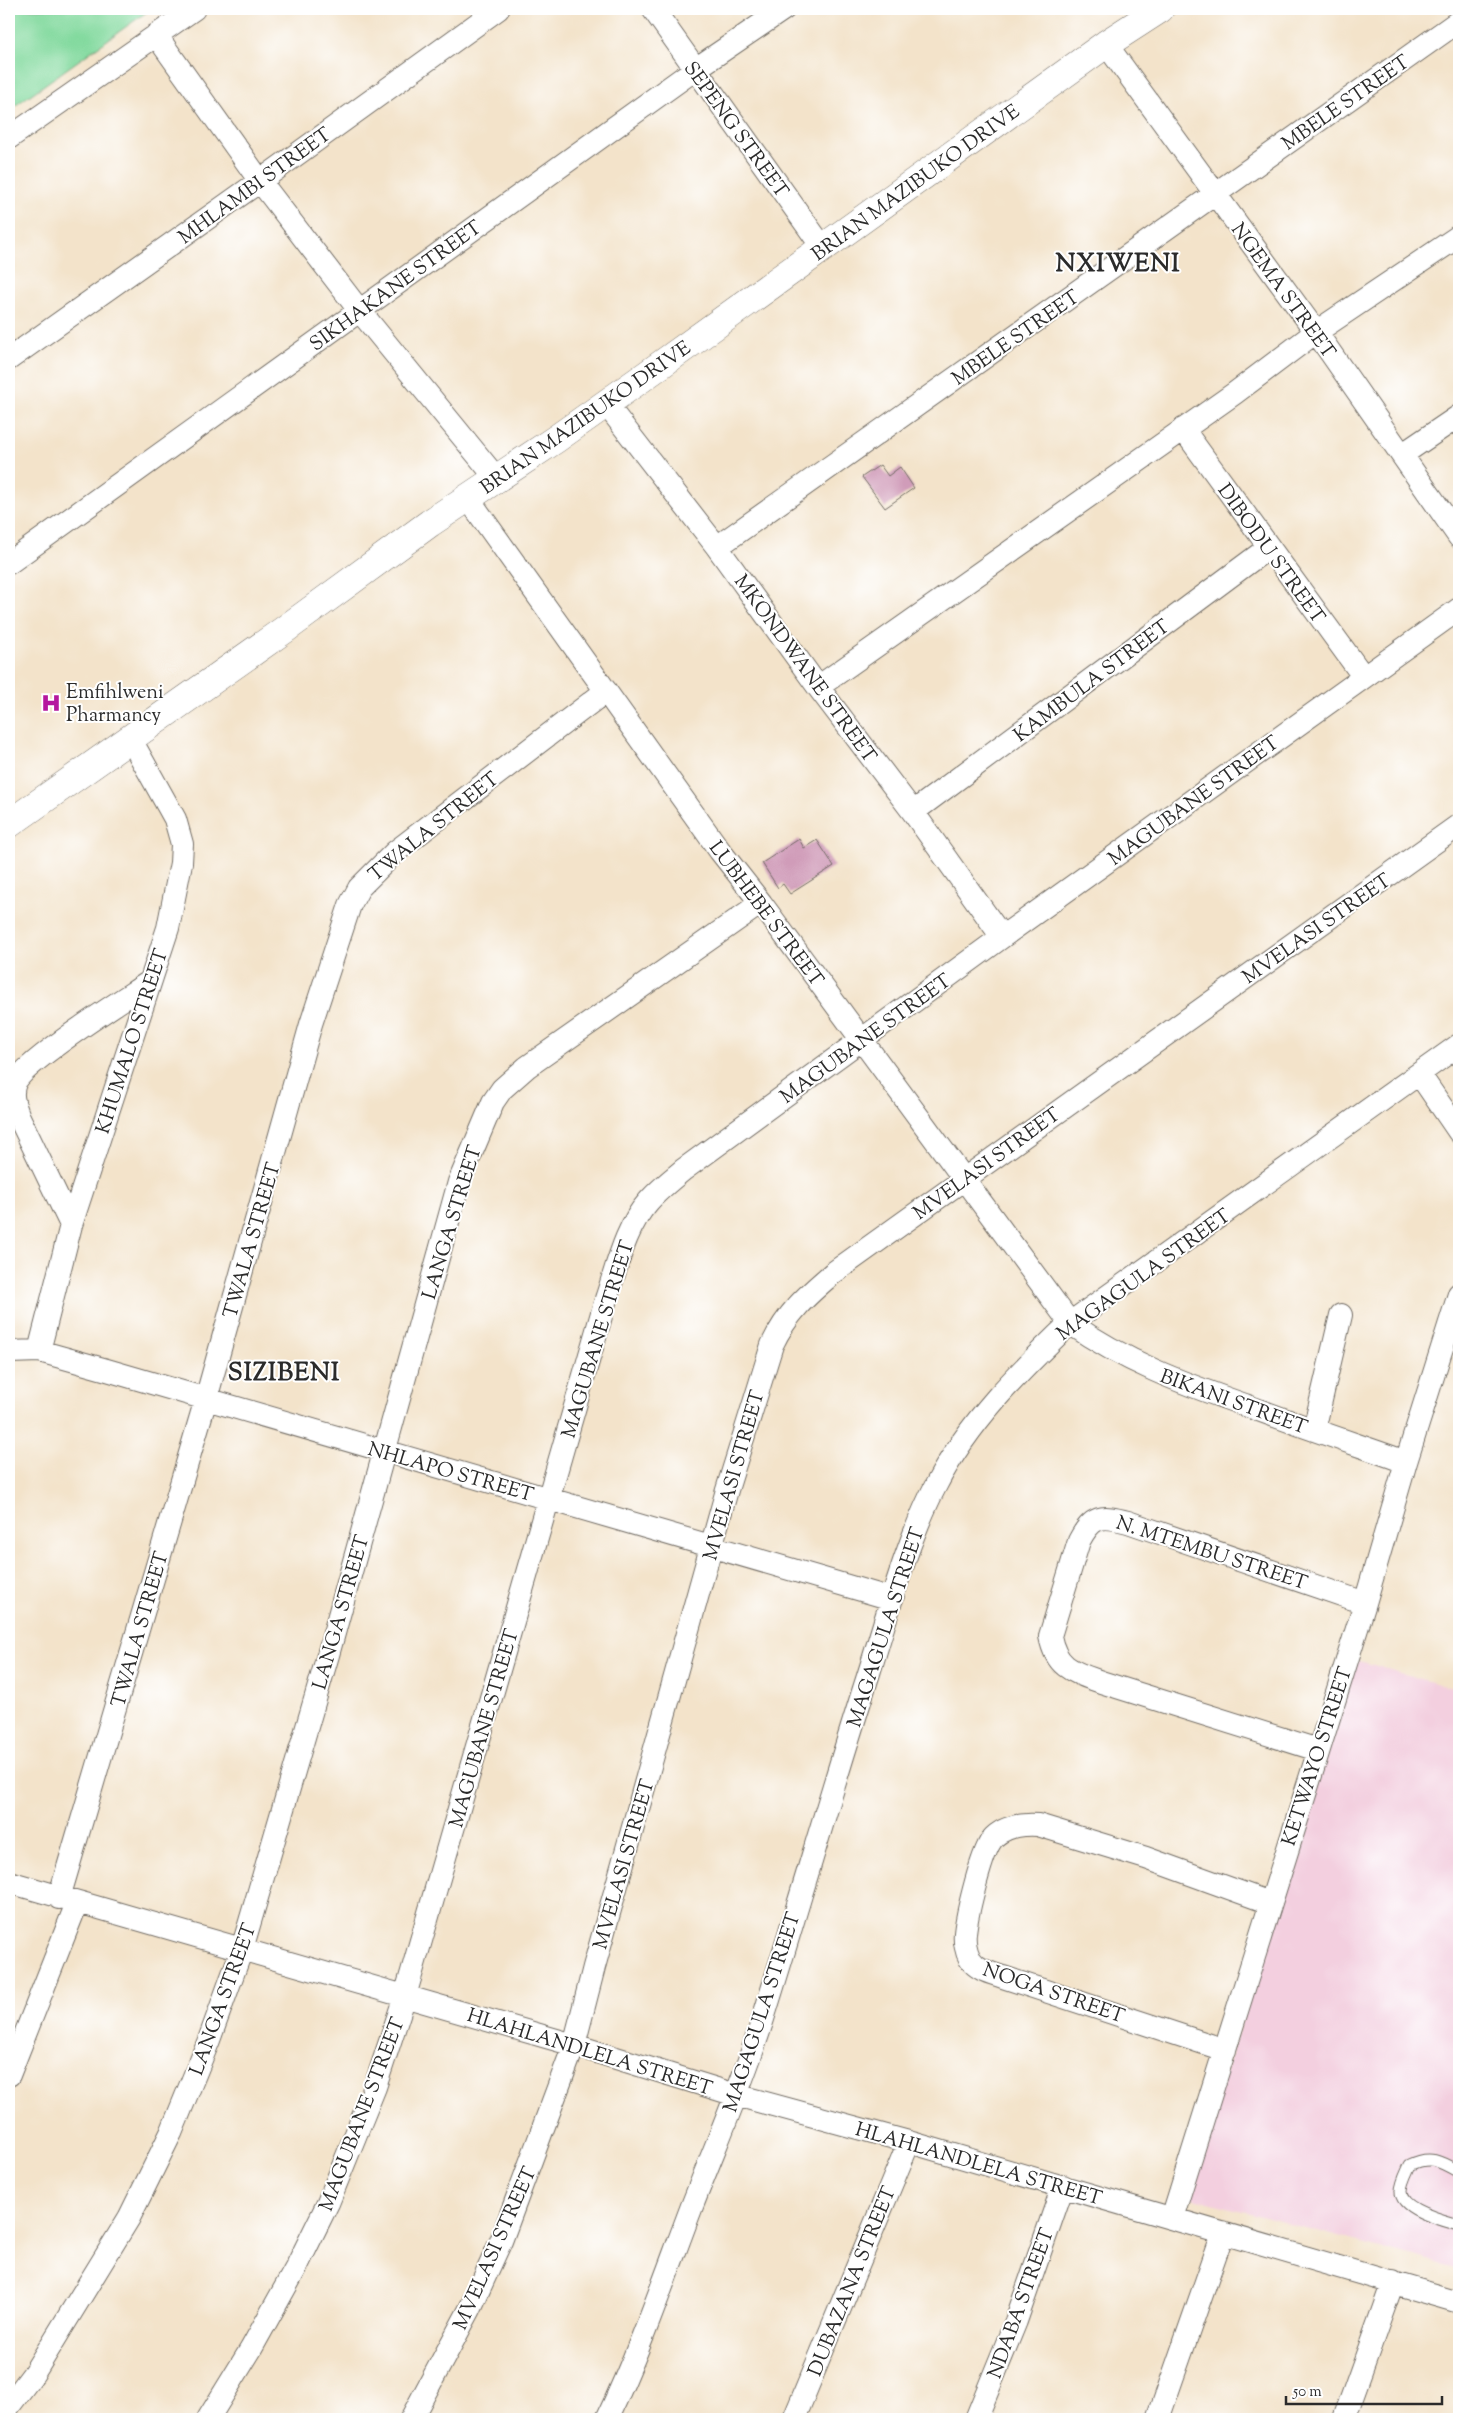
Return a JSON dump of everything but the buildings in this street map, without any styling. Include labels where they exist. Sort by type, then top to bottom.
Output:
[{"type":"street","points":[[9,138],[194,9]]},
{"type":"street","name":"MHLAMBI STREET","points":[[9,359],[260,182],[498,9]]},
{"type":"street","name":"SEPENG STREET","points":[[653,9],[694,70],[823,248]]},
{"type":"street","name":"SIKHAKANE STREET","points":[[9,563],[222,411],[358,310],[694,70],[784,9]]},
{"type":"street","name":"BRIAN MAZIBUKO DRIVE","points":[[9,824],[430,523],[606,404],[1106,44],[1160,9]]},
{"type":"street","name":"MBELE STREET","points":[[717,547],[997,351],[1214,194],[1459,21]]},
{"type":"street","points":[[156,35],[260,182],[358,310],[497,479]]},
{"type":"street","name":"NGEMA STREET","points":[[1106,44],[1316,332],[1403,454],[1459,537]]},
{"type":"street","points":[[818,686],[1183,429],[1316,332],[1459,236]]},
{"type":"street","name":"MKONDWANE STREET","points":[[606,404],[717,547],[913,812],[1002,937]]},
{"type":"street","points":[[1403,454],[1459,416]]},
{"type":"street","name":"DIBODU STREET","points":[[1183,429],[1363,676]]},
{"type":"street","name":"LUBHEBE STREET","points":[[468,498],[720,851],[863,1040],[1070,1323]]},
{"type":"street","name":"KAMBULA STREET","points":[[913,812],[1268,548]]},
{"type":"street","name":"MAGUBANE STREET","points":[[208,2419],[273,2309],[328,2203],[375,2087],[405,1996],[606,1299],[626,1242],[642,1209],[682,1170],[1363,676],[1459,609]]},
{"type":"street","name":"TWALA STREET","points":[[9,2075],[68,1900],[311,1024],[350,905],[359,888],[395,852],[606,691]]},
{"type":"street","name":"KHUMALO STREET","points":[[39,1351],[71,1225],[168,928],[175,901],[182,844],[175,819],[130,738]]},
{"type":"street","name":"MVELASI STREET","points":[[411,2419],[470,2309],[501,2241],[574,2046],[594,1967],[751,1407],[772,1345],[782,1323],[799,1302],[833,1274],[1459,826]]},
{"type":"street","name":"LANGA STREET","points":[[9,2406],[34,2373],[128,2218],[171,2133],[209,2040],[242,1949],[386,1452],[459,1182],[493,1102],[502,1090],[527,1067],[760,903]]},
{"type":"street","points":[[71,1225],[19,1117],[14,1102],[14,1086],[18,1078],[42,1056],[150,982]]},
{"type":"street","name":"MAGAGULA STREET","points":[[607,2419],[637,2351],[736,2095],[762,2022],[892,1599],[935,1486],[953,1455],[989,1406],[1013,1378],[1070,1323],[1420,1075],[1459,1045]]},
{"type":"street","points":[[1420,1075],[1459,1132]]},
{"type":"street","name":"KETWAYO STREET","points":[[1172,2218],[1365,1603],[1406,1462],[1459,1294]]},
{"type":"street","points":[[1314,1430],[1341,1315]]},
{"type":"street","name":"BIKANI STREET","points":[[1070,1323],[1130,1361],[1175,1380],[1406,1462]]},
{"type":"street","name":"NHLAPO STREET","points":[[9,1352],[39,1351],[892,1599]]},
{"type":"street","name":"N. MTEMBU STREET","points":[[1318,1750],[1100,1682],[1074,1672],[1059,1662],[1052,1649],[1050,1636],[1079,1540],[1086,1527],[1095,1520],[1106,1516],[1365,1603]]},
{"type":"street","name":"NOGA STREET","points":[[1225,2050],[1003,1978],[984,1971],[974,1964],[966,1948],[965,1934],[972,1899],[987,1848],[994,1837],[1004,1831],[1021,1824],[1038,1826],[1146,1858],[1270,1903]]},
{"type":"street","name":"HLAHLANDLELA STREET","points":[[9,1882],[405,1996],[736,2095],[1063,2186],[1459,2302]]},
{"type":"street","name":"DUBAZANA STREET","points":[[794,2419],[909,2142]]},
{"type":"street","name":"NDABA STREET","points":[[976,2419],[1016,2321],[1063,2186]]},
{"type":"street","points":[[1158,2419],[1223,2233]]},
{"type":"street","points":[[1344,2419],[1393,2282]]},
{"type":"lane","points":[[1459,2172],[1442,2162],[1424,2158],[1410,2165],[1401,2191],[1404,2200],[1413,2209],[1459,2225]]},
{"type":"shaded area","points":[[1356,1660],[1459,1690],[1459,2269],[1186,2196]]},
{"type":"green space","points":[[9,9],[151,9],[9,110]]},
{"type":"place","name":"Emfihlweni Pharmancy","points":[[51,703]]},
{"type":"district","name":"NXIWENI","points":[[1118,262]]},
{"type":"district","name":"SIZIBENI","points":[[284,1371]]}]
